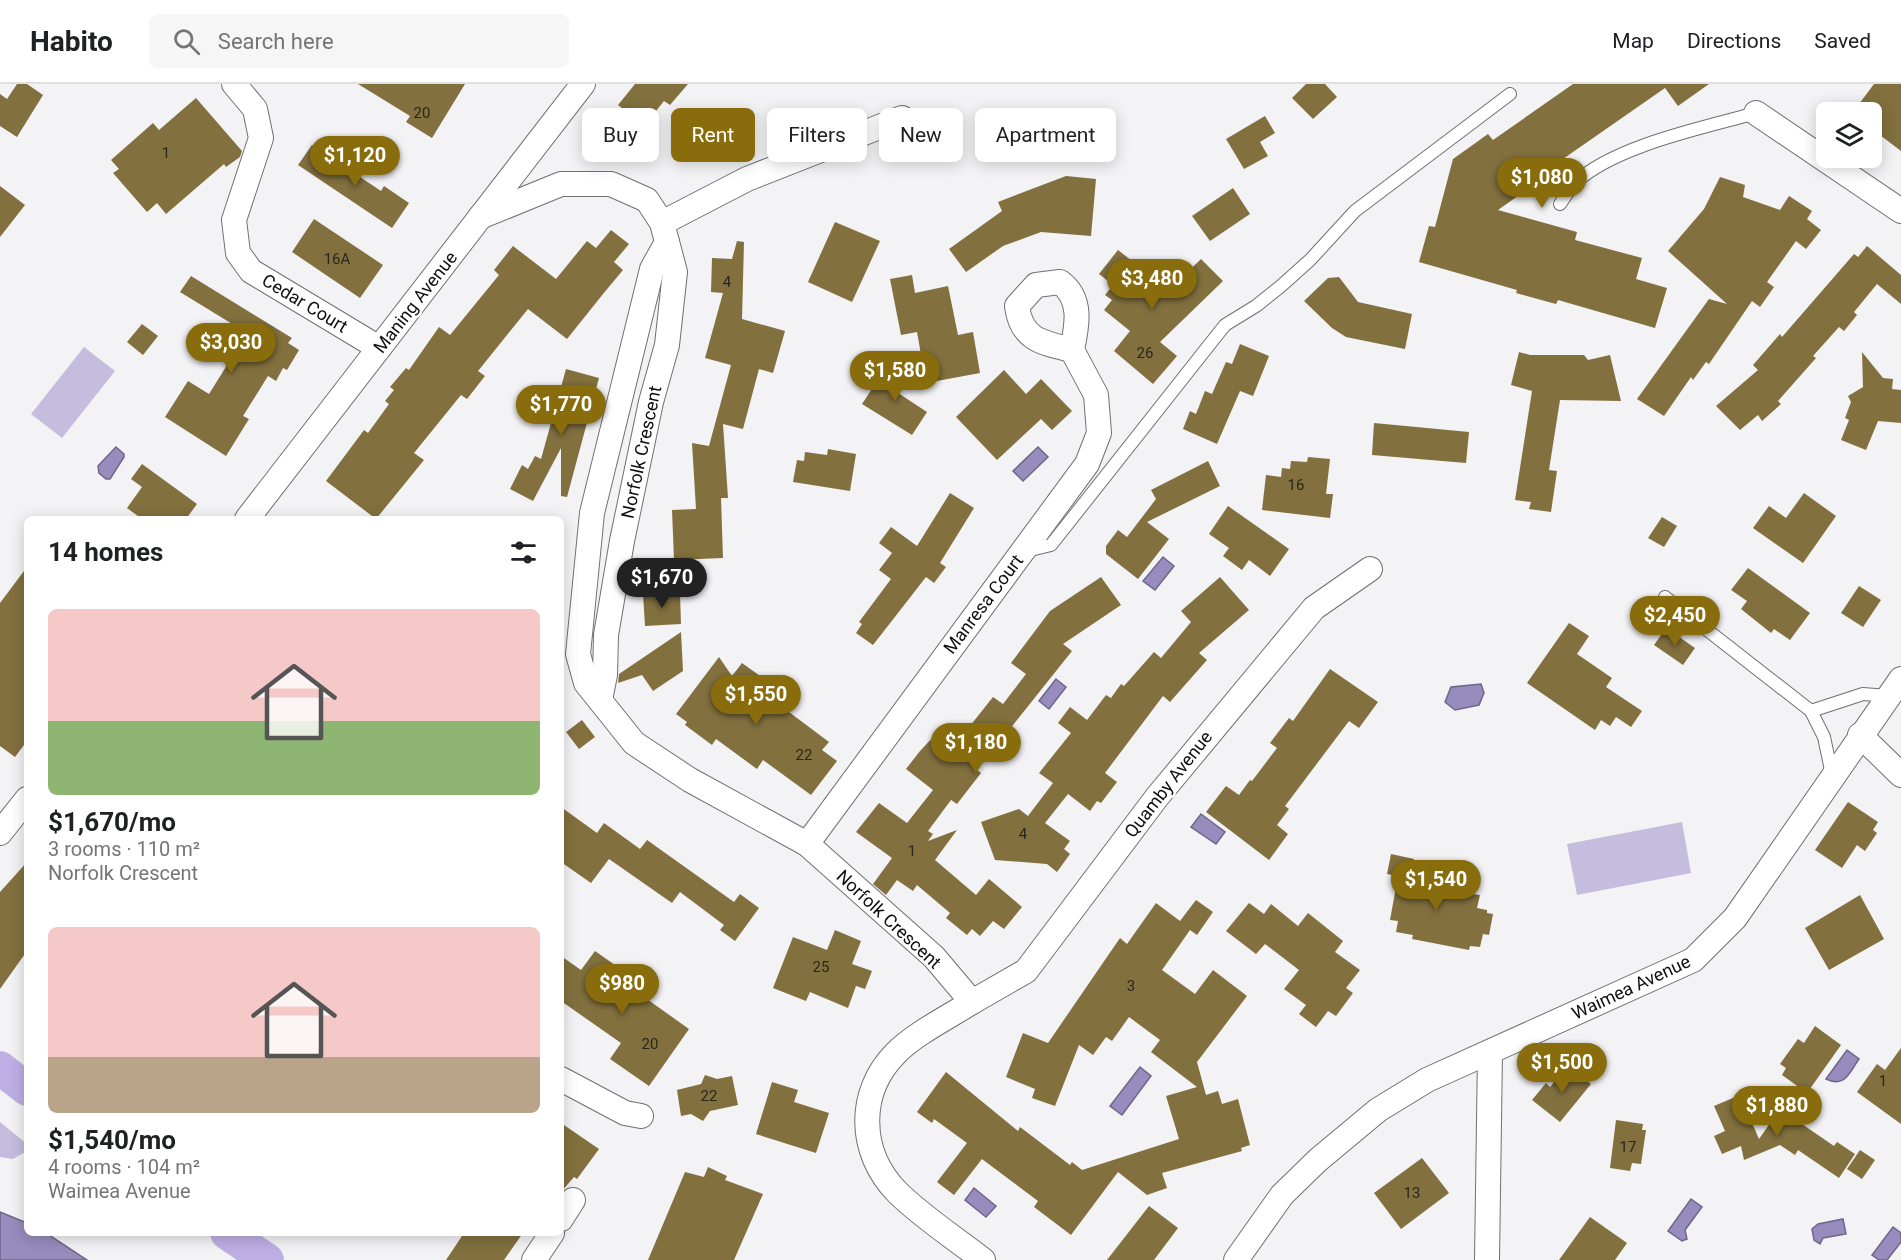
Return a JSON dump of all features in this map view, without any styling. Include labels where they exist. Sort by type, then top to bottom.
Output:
[{"type":"main road","points":[[0,1068],[24,1087]]},
{"type":"main road","points":[[232,1236],[267,1260]]},
{"type":"street","name":"Cedar Court","points":[[234,84],[255,109],[261,138],[234,220],[238,253],[251,271],[379,348]]},
{"type":"street","name":"Maning Avenue","points":[[249,516],[583,84]]},
{"type":"street","points":[[1756,113],[1901,211]]},
{"type":"street","points":[[664,233],[747,179],[879,127]]},
{"type":"street","name":"Norfolk Crescent","points":[[480,217],[561,184],[611,184],[647,200],[664,233],[675,272],[670,323],[622,541],[606,635],[605,675],[600,700]]},
{"type":"street","name":"Norfolk Crescent","points":[[664,233],[652,269],[592,513],[578,654],[586,683],[634,743],[690,780],[807,844],[934,957],[972,1002]]},
{"type":"street","name":"Manresa Court","points":[[807,844],[1087,464],[1099,433],[1096,395],[1072,350]]},
{"type":"street","name":"Quamby Avenue","points":[[972,1002],[1026,971],[1150,806],[1314,608],[1370,569]]},
{"type":"street","name":"Waimea Avenue","points":[[1236,1260],[1282,1195],[1318,1160],[1378,1110],[1427,1080],[1693,960],[1735,918],[1894,688]]},
{"type":"street","points":[[1860,735],[1901,775]]},
{"type":"street","points":[[0,833],[24,803]]},
{"type":"street","points":[[972,1002],[897,1051],[877,1076],[866,1106],[868,1140],[875,1161],[896,1191],[983,1260]]},
{"type":"street","points":[[1487,1260],[1490,1052]]},
{"type":"street","points":[[564,1081],[625,1113],[641,1116]]},
{"type":"street","points":[[534,1260],[550,1236]]},
{"type":"lane","points":[[1022,552],[1051,544],[1225,325],[1256,306],[1281,286],[1310,260],[1355,211],[1510,94]]},
{"type":"lane","points":[[1560,204],[1575,183],[1603,162],[1667,138],[1756,113]]},
{"type":"lane","points":[[1665,597],[1811,711],[1824,737],[1832,775]]},
{"type":"lane","points":[[1811,711],[1863,694],[1894,688]]},
{"type":"shaded area","points":[[84,347],[115,371],[62,438],[31,414]]},
{"type":"shaded area","points":[[116,447],[124,454],[124,457],[110,479],[106,479],[99,473],[98,466]]},
{"type":"shaded area","points":[[1038,447],[1048,457],[1023,481],[1013,471]]},
{"type":"shaded area","points":[[1163,557],[1174,566],[1155,590],[1143,581]]},
{"type":"shaded area","points":[[1056,679],[1066,687],[1049,709],[1039,701]]},
{"type":"shaded area","points":[[1481,684],[1484,693],[1479,705],[1455,710],[1445,702],[1451,687]]},
{"type":"shaded area","points":[[1201,814],[1225,832],[1216,844],[1191,827]]},
{"type":"shaded area","points":[[1682,822],[1691,873],[1577,895],[1567,844]]},
{"type":"shaded area","points":[[1847,1050],[1859,1059],[1849,1074],[1838,1082],[1826,1079]]},
{"type":"shaded area","points":[[1140,1067],[1151,1076],[1122,1115],[1110,1106]]},
{"type":"shaded area","points":[[0,1122],[24,1142],[24,1153],[13,1159],[0,1157]]},
{"type":"shaded area","points":[[974,1188],[996,1206],[986,1217],[965,1200]]},
{"type":"shaded area","points":[[1691,1199],[1702,1207],[1685,1230],[1687,1239],[1682,1241],[1668,1231]]},
{"type":"shaded area","points":[[0,1212],[24,1222],[24,1236],[51,1236],[87,1260],[0,1260]]},
{"type":"shaded area","points":[[1843,1219],[1846,1234],[1823,1238],[1820,1244],[1814,1240],[1812,1229],[1818,1224]]},
{"type":"shaded area","points":[[1893,1227],[1901,1233],[1901,1242],[1887,1260],[1879,1260],[1872,1255]]},
{"type":"building","points":[[17,84],[27,84],[43,95],[17,137],[0,126],[0,94],[7,99]]},
{"type":"building","points":[[358,84],[465,84],[432,138],[406,122],[410,116]]},
{"type":"building","points":[[635,84],[688,84],[670,105],[664,101],[658,108],[622,108],[618,105]]},
{"type":"building","points":[[1306,84],[1325,84],[1337,97],[1313,119],[1292,98]]},
{"type":"building","points":[[1573,84],[1709,84],[1678,106],[1665,88],[1527,184],[1529,188],[1498,210],[1577,232],[1575,240],[1642,258],[1636,279],[1667,288],[1655,328],[1558,300],[1556,304],[1516,293],[1517,290],[1419,262],[1429,226],[1435,227],[1453,159],[1488,134],[1493,140]]},
{"type":"building","points":[[1874,84],[1901,84],[1901,151],[1882,137],[1882,102],[1860,102]]},
{"type":"building","points":[[196,98],[242,151],[240,157],[226,167],[224,164],[166,214],[157,203],[147,212],[113,173],[119,169],[111,160],[153,123],[159,130]]},
{"type":"building","points":[[1265,116],[1275,133],[1260,142],[1268,156],[1244,169],[1226,139]]},
{"type":"building","points":[[312,145],[381,191],[384,186],[409,203],[392,228],[298,165]]},
{"type":"building","points":[[1066,176],[1096,179],[1091,236],[1041,232],[1003,246],[966,272],[949,249],[1002,211],[998,202]]},
{"type":"building","points":[[1720,177],[1745,185],[1743,197],[1780,210],[1789,196],[1812,211],[1807,219],[1821,230],[1806,249],[1796,241],[1767,282],[1774,287],[1760,307],[1752,301],[1709,364],[1706,362],[1693,380],[1691,377],[1664,416],[1637,399],[1709,299],[1727,304],[1668,251],[1704,209]]},
{"type":"building","points":[[0,186],[25,205],[0,237]]},
{"type":"building","points":[[1233,188],[1250,214],[1210,241],[1192,216]]},
{"type":"building","points":[[314,219],[383,265],[360,298],[292,252]]},
{"type":"building","points":[[835,222],[880,241],[852,302],[808,282]]},
{"type":"building","points":[[611,230],[629,244],[614,262],[623,270],[567,339],[528,309],[478,371],[485,376],[467,399],[461,395],[414,453],[424,460],[378,516],[372,516],[326,481],[364,430],[368,433],[389,404],[385,401],[394,390],[390,387],[406,368],[409,370],[439,327],[450,335],[499,275],[494,270],[513,246],[556,279],[587,241],[596,248]]},
{"type":"building","points":[[737,241],[744,242],[742,319],[785,331],[773,373],[759,369],[743,429],[723,424],[728,498],[721,498],[723,558],[674,560],[672,510],[696,509],[692,443],[709,446],[731,365],[705,358],[723,293],[711,292],[712,258],[732,259]]},
{"type":"building","points":[[1867,246],[1901,275],[1901,304],[1877,284],[1854,312],[1857,315],[1844,331],[1839,327],[1813,356],[1816,358],[1778,401],[1781,404],[1762,421],[1758,415],[1740,430],[1716,406],[1758,370],[1753,365],[1780,334],[1782,337],[1854,254],[1858,257]]},
{"type":"building","points":[[1118,250],[1169,290],[1201,259],[1223,281],[1160,342],[1177,356],[1153,384],[1114,351],[1130,331],[1104,310],[1112,300],[1105,295],[1113,285],[1099,274]]},
{"type":"building","points":[[912,275],[915,293],[948,286],[958,335],[973,332],[980,373],[926,383],[917,332],[901,335],[890,279]]},
{"type":"building","points":[[191,276],[292,338],[288,343],[299,350],[287,370],[283,368],[276,381],[268,376],[243,416],[249,419],[226,456],[165,417],[188,381],[209,394],[247,333],[180,292]]},
{"type":"building","points":[[1339,277],[1358,302],[1412,314],[1405,349],[1346,337],[1332,328],[1304,301],[1328,278]]},
{"type":"building","points":[[142,324],[158,336],[143,355],[127,342]]},
{"type":"building","points":[[1240,344],[1269,356],[1253,396],[1240,391],[1217,444],[1183,429],[1190,411],[1196,414],[1205,391],[1212,394],[1226,362],[1232,364]]},
{"type":"building","points":[[1519,352],[1530,355],[1584,355],[1588,360],[1610,355],[1621,401],[1560,400],[1549,470],[1557,471],[1551,512],[1529,509],[1531,502],[1515,500],[1532,391],[1511,385]]},
{"type":"building","points":[[1862,352],[1883,378],[1893,379],[1892,389],[1901,390],[1901,423],[1878,421],[1866,450],[1841,440],[1849,420],[1845,418],[1851,402],[1848,396],[1863,387]]},
{"type":"building","points":[[566,369],[599,378],[567,497],[561,496],[561,448],[533,501],[510,489],[522,465],[528,469],[535,456],[541,459]]},
{"type":"building","points":[[885,369],[893,369],[917,385],[892,389],[927,412],[912,435],[862,404]]},
{"type":"building","points":[[1004,370],[1026,394],[1041,379],[1072,411],[1052,430],[1041,419],[997,460],[956,417]]},
{"type":"building","points":[[1374,423],[1469,432],[1466,463],[1372,455]]},
{"type":"building","points":[[828,449],[856,454],[850,491],[793,482],[797,460],[804,461],[805,452],[827,455]]},
{"type":"building","points":[[1308,457],[1330,459],[1326,494],[1333,494],[1330,518],[1262,510],[1266,475],[1281,477],[1282,468],[1290,469],[1291,461],[1307,462]]},
{"type":"building","points":[[1208,461],[1220,486],[1147,522],[1169,539],[1138,579],[1106,554],[1106,546],[1118,530],[1127,537],[1156,499],[1151,490]]},
{"type":"building","points":[[142,464],[197,504],[188,516],[138,516],[127,508],[142,487],[131,479]]},
{"type":"building","points":[[950,493],[974,508],[940,563],[946,567],[934,583],[926,577],[873,645],[856,633],[862,624],[859,622],[891,579],[879,570],[892,553],[879,543],[891,527],[917,546]]},
{"type":"building","points":[[1804,493],[1836,516],[1803,563],[1753,528],[1769,506],[1786,518]]},
{"type":"building","points":[[1228,506],[1289,549],[1270,576],[1249,560],[1242,570],[1223,556],[1229,548],[1209,534]]},
{"type":"building","points":[[1662,517],[1677,526],[1664,547],[1648,538]]},
{"type":"building","points":[[1748,568],[1810,613],[1790,640],[1774,629],[1771,633],[1741,609],[1747,601],[1731,590]]},
{"type":"building","points":[[24,571],[24,745],[15,757],[0,746],[0,603]]},
{"type":"building","points":[[1101,577],[1121,605],[1063,644],[1072,651],[977,770],[981,773],[957,804],[951,800],[928,831],[933,834],[928,841],[957,830],[935,860],[976,895],[989,879],[1022,907],[1004,929],[993,921],[980,936],[972,929],[967,935],[946,918],[950,913],[917,885],[913,891],[897,880],[886,895],[873,884],[892,858],[856,832],[879,803],[907,823],[933,790],[906,769],[920,751],[938,732],[954,746],[993,697],[1003,704],[1026,674],[1011,663],[1050,611]]},
{"type":"building","points":[[1220,577],[1249,610],[1199,653],[1207,660],[1170,702],[1163,696],[1105,773],[1117,782],[1101,803],[1097,801],[1090,811],[1068,794],[1045,823],[1070,841],[1064,849],[1070,854],[1057,872],[1047,864],[995,860],[981,822],[1019,809],[1028,816],[1053,783],[1039,773],[1071,733],[1058,723],[1070,707],[1087,720],[1106,695],[1111,698],[1121,684],[1124,686],[1154,652],[1161,658],[1191,622],[1181,611]]},
{"type":"building","points":[[1859,586],[1881,600],[1863,627],[1841,613]]},
{"type":"building","points":[[643,594],[680,594],[681,624],[645,626]]},
{"type":"building","points":[[1569,623],[1589,636],[1577,654],[1612,678],[1606,687],[1642,711],[1631,727],[1616,717],[1610,726],[1601,720],[1595,730],[1527,683]]},
{"type":"building","points":[[1666,628],[1695,648],[1683,665],[1654,645]]},
{"type":"building","points":[[681,632],[683,671],[653,691],[642,675],[618,683],[619,674]]},
{"type":"building","points":[[719,657],[732,676],[742,663],[763,678],[759,683],[784,702],[781,706],[829,742],[822,750],[837,761],[811,795],[763,760],[757,769],[716,739],[712,745],[685,725],[687,722],[676,714]]},
{"type":"building","points":[[1330,669],[1378,702],[1359,728],[1349,721],[1285,806],[1289,809],[1277,825],[1288,834],[1269,860],[1206,812],[1226,786],[1239,795],[1250,780],[1252,781],[1277,748],[1270,743],[1289,718],[1293,721]]},
{"type":"building","points":[[582,720],[595,737],[579,749],[566,732]]},
{"type":"building","points":[[1848,802],[1878,822],[1873,830],[1877,833],[1865,851],[1857,845],[1842,868],[1815,850]]},
{"type":"building","points":[[564,809],[597,833],[604,823],[640,849],[647,840],[734,902],[740,894],[759,908],[735,941],[720,930],[724,925],[680,892],[672,903],[609,859],[591,883],[564,864]]},
{"type":"building","points":[[1391,854],[1414,859],[1411,875],[1424,878],[1423,887],[1480,895],[1477,908],[1493,914],[1489,935],[1483,934],[1480,947],[1470,946],[1469,950],[1412,939],[1413,935],[1396,932],[1398,921],[1390,920],[1398,876],[1387,874]]},
{"type":"building","points":[[24,865],[24,955],[0,989],[0,892]]},
{"type":"building","points":[[1860,895],[1884,939],[1829,970],[1805,928]]},
{"type":"building","points":[[1196,900],[1213,912],[1197,935],[1190,930],[1162,970],[1195,994],[1213,970],[1247,996],[1197,1062],[1206,1095],[1218,1091],[1222,1104],[1238,1099],[1250,1145],[1241,1148],[1242,1151],[1162,1173],[1167,1188],[1147,1195],[1118,1172],[1071,1235],[1034,1207],[1038,1201],[982,1159],[954,1195],[937,1182],[967,1143],[934,1119],[932,1123],[917,1112],[946,1072],[1018,1131],[1020,1127],[1070,1165],[1072,1162],[1082,1170],[1179,1139],[1166,1096],[1197,1087],[1151,1052],[1160,1040],[1129,1017],[1112,1041],[1106,1037],[1093,1055],[1079,1045],[1055,1106],[1032,1098],[1035,1089],[1006,1077],[1023,1033],[1048,1043],[1120,938],[1127,944],[1156,903],[1180,921]]},
{"type":"building","points":[[1249,903],[1264,914],[1271,904],[1298,926],[1308,913],[1343,941],[1335,952],[1360,970],[1346,988],[1353,993],[1336,1016],[1328,1011],[1316,1027],[1299,1014],[1306,1005],[1284,989],[1299,970],[1265,944],[1256,954],[1226,931]]},
{"type":"building","points":[[835,930],[861,941],[852,964],[872,971],[865,989],[856,986],[848,1008],[810,992],[806,1001],[773,988],[793,937],[827,950]]},
{"type":"building","points":[[595,951],[642,984],[639,987],[647,993],[644,997],[689,1029],[649,1086],[610,1059],[621,1043],[564,1003],[564,958],[581,970]]},
{"type":"building","points":[[1815,1026],[1841,1045],[1807,1093],[1782,1075],[1786,1068],[1780,1064],[1798,1039],[1804,1043]]},
{"type":"building","points":[[1901,1048],[1901,1124],[1857,1092],[1877,1064],[1885,1070]]},
{"type":"building","points":[[1568,1065],[1591,1084],[1560,1122],[1532,1100],[1546,1083],[1550,1087]]},
{"type":"building","points":[[705,1075],[717,1079],[732,1076],[738,1105],[710,1111],[703,1121],[691,1114],[681,1116],[677,1090],[701,1084]]},
{"type":"building","points":[[772,1082],[798,1090],[794,1102],[829,1113],[816,1153],[756,1134]]},
{"type":"building","points":[[1740,1095],[1759,1139],[1780,1109],[1834,1146],[1837,1142],[1855,1154],[1839,1178],[1798,1150],[1795,1155],[1780,1145],[1744,1160],[1741,1146],[1722,1154],[1714,1136],[1725,1131],[1714,1106]]},
{"type":"building","points":[[1616,1120],[1643,1124],[1642,1130],[1646,1130],[1641,1164],[1632,1163],[1630,1171],[1610,1168]]},
{"type":"building","points":[[564,1125],[599,1149],[577,1179],[574,1177],[564,1189]]},
{"type":"building","points":[[1860,1150],[1875,1160],[1862,1179],[1847,1169]]},
{"type":"building","points":[[1422,1158],[1449,1193],[1401,1229],[1374,1193]]},
{"type":"building","points":[[708,1167],[727,1176],[725,1180],[763,1194],[734,1260],[648,1260],[685,1172],[704,1177]]},
{"type":"building","points":[[1149,1206],[1178,1228],[1154,1260],[1107,1260]]},
{"type":"building","points":[[1590,1217],[1627,1243],[1615,1260],[1559,1260]]},
{"type":"building","points":[[462,1236],[521,1236],[504,1260],[446,1260]]}]
